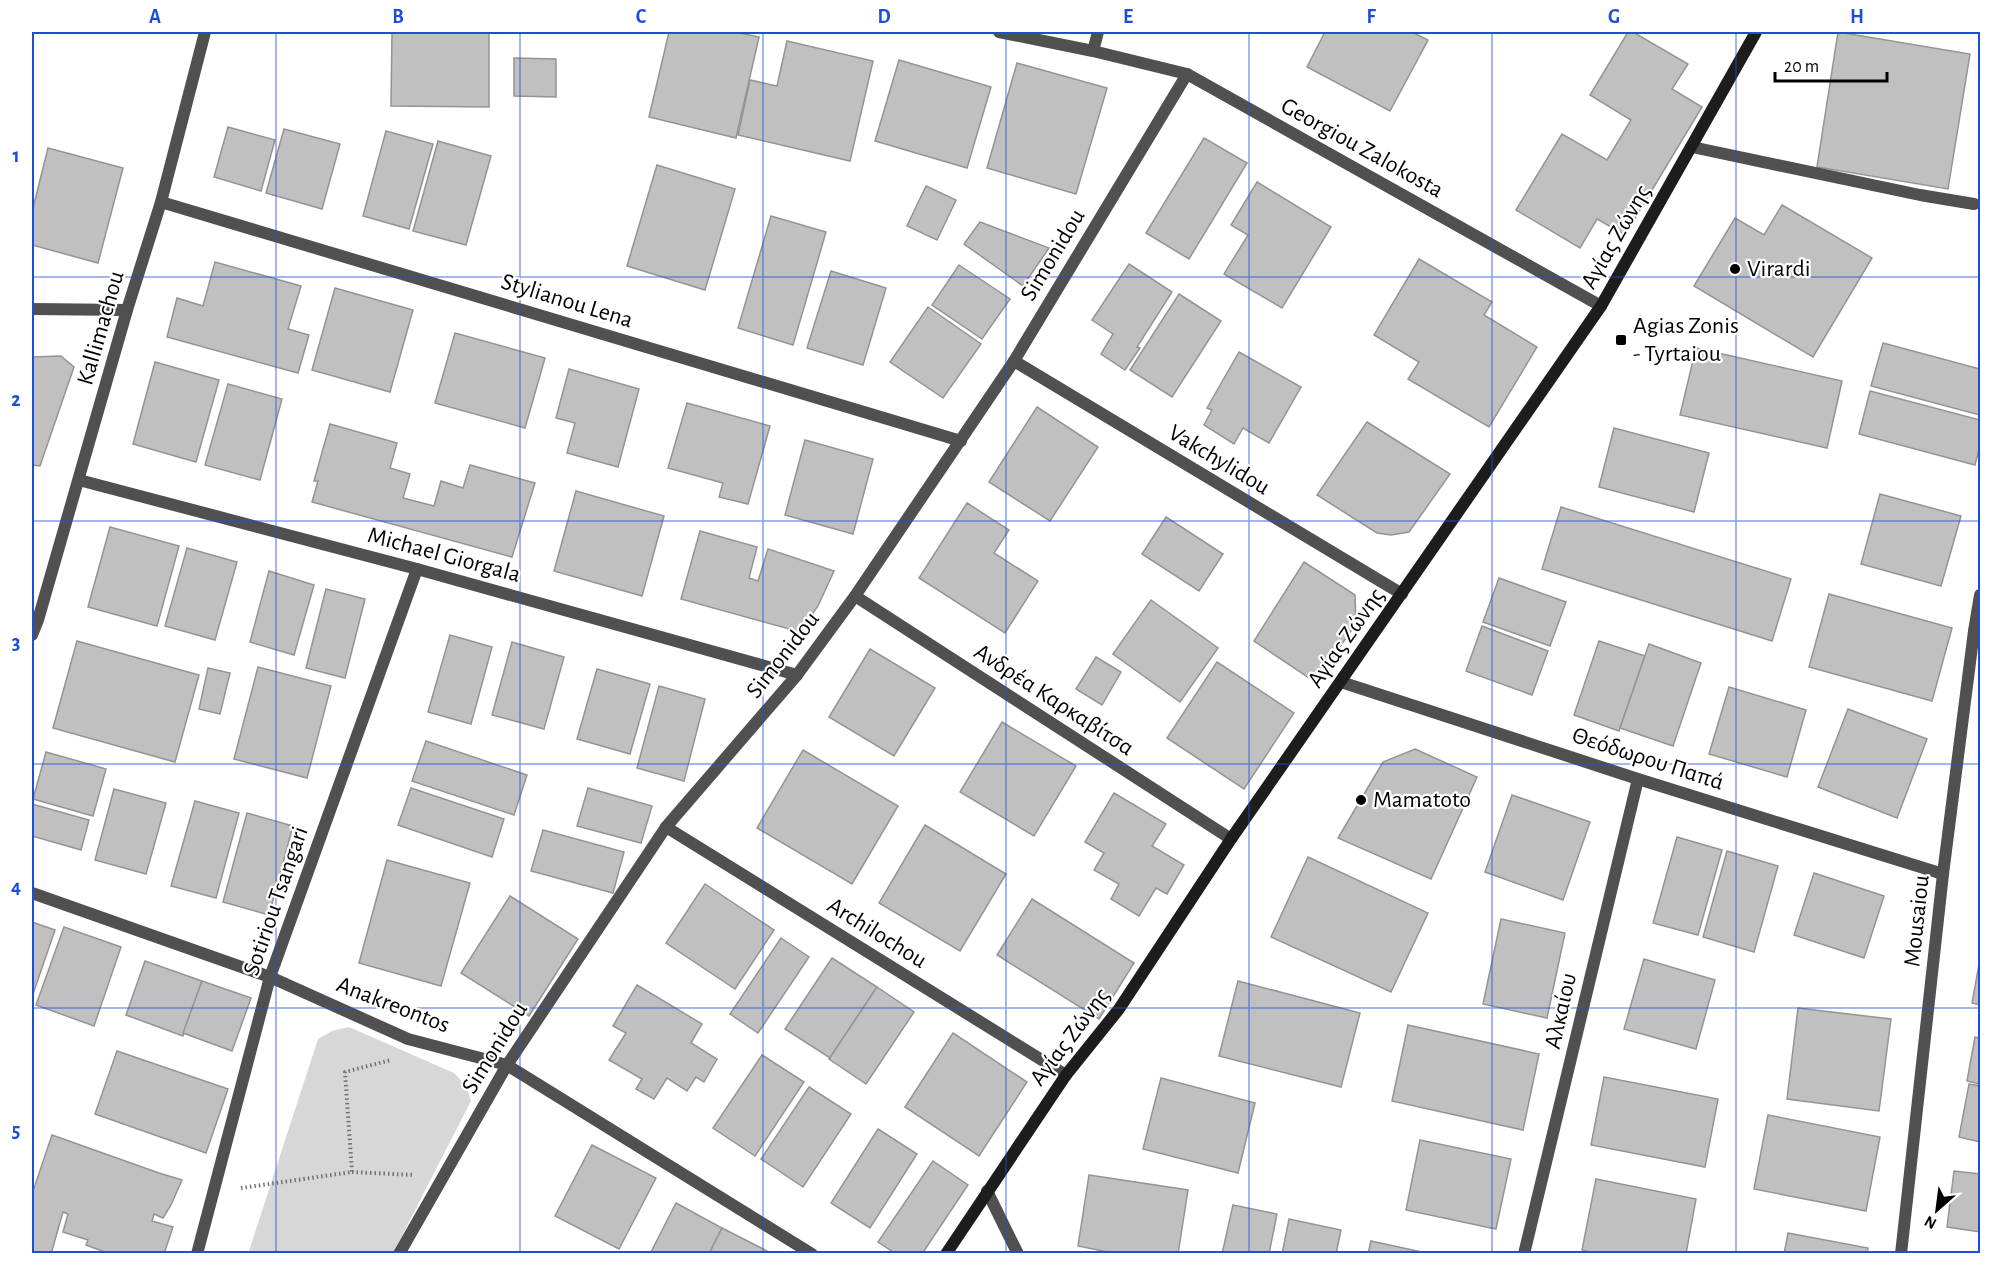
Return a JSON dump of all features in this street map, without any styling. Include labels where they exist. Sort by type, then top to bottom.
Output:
[{"type":"main road","name":"Αγίας Ζώνης","points":[[946,1254],[1066,1075],[1119,1009],[1231,839],[1601,306],[1756,32]]},
{"type":"street","name":"Kallimachou","points":[[32,635],[161,202],[205,32]]},
{"type":"street","name":"Georgiou Zalokosta","points":[[999,32],[1093,51],[1187,74],[1601,306]]},
{"type":"street","points":[[1093,51],[1098,32]]},
{"type":"street","name":"Simonidou","points":[[399,1254],[507,1065],[666,827],[797,675],[855,596],[1014,362],[1187,74]]},
{"type":"street","points":[[1692,147],[1920,195],[1974,204]]},
{"type":"street","name":"Stylianou Lena","points":[[161,202],[961,441]]},
{"type":"street","points":[[32,309],[127,310]]},
{"type":"street","name":"Vakchylidou","points":[[1014,362],[1402,594]]},
{"type":"street","name":"Michael Giorgala","points":[[79,480],[417,569],[797,675]]},
{"type":"street","name":"Sotiriou Tsangari","points":[[197,1254],[270,977],[417,569]]},
{"type":"street","name":"Mousaiou","points":[[1901,1254],[1943,874],[1977,632],[1980,595]]},
{"type":"street","name":"Ανδρέα Καρκαβίτσα","points":[[855,596],[1231,839]]},
{"type":"street","name":"Θεόδωρου Παπά","points":[[1341,682],[1638,779],[1943,874]]},
{"type":"street","name":"Αλκαίου","points":[[1524,1254],[1638,779]]},
{"type":"street","name":"Archilochou","points":[[666,827],[1066,1075]]},
{"type":"street","name":"Anakreontos","points":[[32,893],[270,977],[408,1038],[507,1065],[812,1254]]},
{"type":"street","points":[[987,1191],[1018,1254]]},
{"type":"path","points":[[352,1172],[345,1072],[402,1056],[408,1038]]},
{"type":"path","points":[[213,1192],[352,1172],[442,1176]]},
{"type":"shaded area","points":[[349,1027],[454,1073],[466,1086],[471,1101],[393,1253],[248,1254],[318,1039],[332,1031]]},
{"type":"building","points":[[392,32],[489,32],[489,107],[391,106]]},
{"type":"building","points":[[669,32],[735,32],[759,37],[736,138],[649,117]]},
{"type":"building","points":[[1325,32],[1412,32],[1428,40],[1390,111],[1307,67]]},
{"type":"building","points":[[1628,32],[1633,32],[1688,64],[1672,89],[1702,107],[1625,235],[1597,219],[1580,248],[1516,210],[1562,134],[1607,160],[1631,120],[1590,95]]},
{"type":"building","points":[[1838,32],[1970,54],[1948,189],[1817,167]]},
{"type":"building","points":[[787,41],[873,61],[850,161],[738,135],[750,80],[777,86]]},
{"type":"building","points":[[514,58],[556,59],[556,97],[514,96]]},
{"type":"building","points":[[899,60],[991,87],[967,168],[875,141]]},
{"type":"building","points":[[1017,63],[1107,88],[1076,194],[987,168]]},
{"type":"building","points":[[228,127],[275,140],[261,191],[214,177]]},
{"type":"building","points":[[284,129],[340,144],[322,209],[266,193]]},
{"type":"building","points":[[386,131],[433,144],[409,229],[363,216]]},
{"type":"building","points":[[1204,138],[1247,163],[1189,259],[1146,233]]},
{"type":"building","points":[[438,141],[491,156],[466,245],[413,231]]},
{"type":"building","points":[[48,148],[123,168],[98,263],[32,245],[32,212]]},
{"type":"building","points":[[657,165],[735,189],[705,290],[627,266]]},
{"type":"building","points":[[1257,182],[1331,227],[1282,308],[1224,274],[1248,235],[1231,225]]},
{"type":"building","points":[[926,186],[956,200],[937,240],[907,226]]},
{"type":"building","points":[[1782,205],[1872,258],[1813,357],[1694,286],[1735,218],[1764,235]]},
{"type":"building","points":[[771,216],[826,232],[793,345],[738,328]]},
{"type":"building","points":[[980,222],[1049,248],[1023,286],[964,244]]},
{"type":"building","points":[[1419,259],[1492,302],[1484,315],[1537,347],[1489,427],[1408,379],[1419,362],[1374,335]]},
{"type":"building","points":[[215,262],[301,286],[288,329],[309,335],[298,373],[167,337],[177,298],[203,306]]},
{"type":"building","points":[[1129,264],[1172,292],[1125,370],[1101,354],[1113,334],[1092,320]]},
{"type":"building","points":[[959,265],[1010,299],[982,339],[932,305]]},
{"type":"building","points":[[831,271],[886,288],[863,365],[807,348]]},
{"type":"building","points":[[335,288],[413,310],[390,392],[312,370]]},
{"type":"building","points":[[1179,294],[1221,321],[1172,397],[1130,370]]},
{"type":"building","points":[[928,307],[981,344],[943,398],[890,362]]},
{"type":"building","points":[[455,333],[545,358],[525,428],[435,403]]},
{"type":"building","points":[[1883,343],[1980,369],[1980,415],[1871,386]]},
{"type":"building","points":[[1696,348],[1842,381],[1827,448],[1680,415]]},
{"type":"building","points":[[1239,352],[1301,387],[1269,443],[1243,428],[1234,444],[1204,425],[1212,410],[1207,408]]},
{"type":"building","points":[[61,356],[74,367],[40,466],[32,465],[32,357]]},
{"type":"building","points":[[155,362],[219,380],[196,462],[133,444]]},
{"type":"building","points":[[569,369],[639,389],[618,467],[567,453],[575,423],[556,418]]},
{"type":"building","points":[[228,384],[282,399],[260,480],[205,465]]},
{"type":"building","points":[[1870,391],[1980,420],[1980,445],[1975,465],[1859,434]]},
{"type":"building","points":[[687,403],[770,426],[748,504],[719,497],[723,483],[668,468]]},
{"type":"building","points":[[1037,407],[1098,447],[1050,521],[989,482]]},
{"type":"building","points":[[1367,422],[1450,474],[1409,532],[1391,535],[1377,533],[1317,495]]},
{"type":"building","points":[[330,424],[397,443],[390,468],[410,474],[403,498],[434,506],[441,481],[463,488],[470,465],[535,483],[512,557],[312,502],[318,481],[314,481]]},
{"type":"building","points":[[1614,428],[1709,453],[1694,512],[1599,487]]},
{"type":"building","points":[[805,440],[873,459],[853,534],[785,515]]},
{"type":"building","points":[[576,491],[664,516],[642,596],[554,571]]},
{"type":"building","points":[[1880,494],[1961,516],[1941,586],[1861,564]]},
{"type":"building","points":[[967,503],[1009,530],[994,553],[1038,581],[1005,633],[919,578]]},
{"type":"building","points":[[1561,507],[1791,579],[1772,641],[1542,569]]},
{"type":"building","points":[[1166,517],[1223,554],[1199,591],[1142,554]]},
{"type":"building","points":[[110,527],[179,546],[157,626],[88,607]]},
{"type":"building","points":[[700,531],[757,547],[749,578],[758,581],[768,549],[834,571],[818,606],[800,632],[681,599]]},
{"type":"building","points":[[187,548],[237,562],[215,640],[165,626]]},
{"type":"building","points":[[1304,562],[1355,595],[1356,624],[1315,682],[1254,641]]},
{"type":"building","points":[[269,571],[314,585],[294,655],[250,642]]},
{"type":"building","points":[[1499,578],[1566,602],[1550,646],[1483,622]]},
{"type":"building","points":[[326,589],[365,599],[345,678],[306,668]]},
{"type":"building","points":[[1829,594],[1952,628],[1932,701],[1809,667]]},
{"type":"building","points":[[1151,600],[1218,648],[1180,702],[1113,654]]},
{"type":"building","points":[[1482,626],[1548,651],[1532,695],[1466,671]]},
{"type":"building","points":[[450,635],[492,647],[471,724],[428,712]]},
{"type":"building","points":[[77,641],[199,675],[175,762],[53,728]]},
{"type":"building","points":[[1599,641],[1645,656],[1619,731],[1574,715]]},
{"type":"building","points":[[512,642],[564,657],[544,729],[492,715]]},
{"type":"building","points":[[1649,644],[1701,663],[1673,746],[1620,728]]},
{"type":"building","points":[[870,649],[935,688],[894,756],[829,717]]},
{"type":"building","points":[[1096,657],[1121,672],[1102,705],[1076,689]]},
{"type":"building","points":[[1217,662],[1294,713],[1244,789],[1167,738]]},
{"type":"building","points":[[258,667],[331,686],[307,778],[234,759]]},
{"type":"building","points":[[208,668],[230,673],[220,714],[199,709]]},
{"type":"building","points":[[597,669],[650,684],[630,754],[577,739]]},
{"type":"building","points":[[659,686],[705,699],[684,781],[637,768]]},
{"type":"building","points":[[1729,687],[1806,710],[1787,777],[1709,754]]},
{"type":"building","points":[[1848,709],[1927,739],[1897,818],[1818,787]]},
{"type":"building","points":[[1002,722],[1076,766],[1034,836],[960,792]]},
{"type":"building","points":[[426,741],[527,775],[514,815],[412,781]]},
{"type":"building","points":[[1415,749],[1477,777],[1431,879],[1338,838],[1383,762]]},
{"type":"building","points":[[803,750],[898,806],[852,884],[757,828]]},
{"type":"building","points":[[46,752],[106,769],[93,816],[33,799]]},
{"type":"building","points":[[411,788],[504,819],[492,857],[398,825]]},
{"type":"building","points":[[588,788],[652,806],[641,843],[577,826]]},
{"type":"building","points":[[114,789],[166,803],[146,874],[95,860]]},
{"type":"building","points":[[1114,793],[1166,824],[1152,846],[1184,865],[1167,894],[1156,888],[1139,916],[1111,899],[1119,884],[1094,870],[1104,853],[1085,842]]},
{"type":"building","points":[[1512,795],[1590,822],[1563,900],[1485,872]]},
{"type":"building","points":[[195,801],[239,813],[216,898],[171,886]]},
{"type":"building","points":[[32,804],[89,820],[81,850],[32,836]]},
{"type":"building","points":[[247,813],[293,826],[269,915],[223,902]]},
{"type":"building","points":[[925,825],[1006,874],[960,951],[879,903]]},
{"type":"building","points":[[543,830],[624,852],[613,893],[531,871]]},
{"type":"building","points":[[1677,837],[1722,850],[1698,935],[1653,923]]},
{"type":"building","points":[[1727,851],[1778,866],[1754,952],[1703,937]]},
{"type":"building","points":[[1308,857],[1428,913],[1391,992],[1271,937]]},
{"type":"building","points":[[387,860],[470,883],[441,986],[359,963]]},
{"type":"building","points":[[1814,873],[1884,896],[1864,958],[1794,935]]},
{"type":"building","points":[[705,884],[774,930],[735,989],[666,943]]},
{"type":"building","points":[[510,896],[578,939],[529,1016],[461,973]]},
{"type":"building","points":[[1032,899],[1134,963],[1099,1019],[997,955]]},
{"type":"building","points":[[1501,919],[1565,933],[1547,1018],[1483,1004]]},
{"type":"building","points":[[32,922],[55,930],[32,997]]},
{"type":"building","points":[[64,927],[121,947],[94,1026],[36,1005]]},
{"type":"building","points":[[781,938],[809,957],[758,1033],[730,1014]]},
{"type":"building","points":[[832,958],[877,987],[830,1058],[785,1029]]},
{"type":"building","points":[[1644,959],[1715,980],[1696,1049],[1624,1029]]},
{"type":"building","points":[[145,961],[202,981],[183,1036],[126,1015]]},
{"type":"building","points":[[1980,964],[1980,1005],[1972,1003]]},
{"type":"building","points":[[202,981],[251,998],[232,1051],[183,1033]]},
{"type":"building","points":[[1238,981],[1360,1013],[1341,1087],[1219,1056]]},
{"type":"building","points":[[637,985],[702,1024],[691,1043],[717,1059],[704,1082],[696,1077],[687,1091],[667,1078],[654,1099],[636,1089],[642,1079],[609,1060],[626,1033],[613,1026]]},
{"type":"building","points":[[877,987],[914,1012],[866,1084],[829,1059]]},
{"type":"building","points":[[1798,1008],[1891,1019],[1879,1111],[1787,1099]]},
{"type":"building","points":[[1408,1025],[1539,1054],[1523,1130],[1392,1101]]},
{"type":"building","points":[[953,1033],[1027,1082],[979,1156],[905,1107]]},
{"type":"building","points":[[1975,1037],[1980,1038],[1980,1084],[1967,1081]]},
{"type":"building","points":[[117,1051],[228,1089],[206,1153],[95,1114]]},
{"type":"building","points":[[762,1055],[804,1082],[755,1156],[713,1128]]},
{"type":"building","points":[[1604,1077],[1718,1099],[1705,1167],[1591,1145]]},
{"type":"building","points":[[1161,1078],[1255,1103],[1238,1173],[1143,1149]]},
{"type":"building","points":[[1969,1084],[1980,1086],[1980,1142],[1959,1137]]},
{"type":"building","points":[[809,1087],[851,1114],[803,1187],[761,1159]]},
{"type":"building","points":[[1768,1115],[1880,1137],[1866,1211],[1754,1189]]},
{"type":"building","points":[[878,1129],[917,1154],[870,1228],[831,1203]]},
{"type":"building","points":[[52,1135],[182,1180],[163,1218],[154,1214],[152,1221],[173,1227],[164,1254],[110,1254],[86,1245],[88,1240],[63,1232],[68,1214],[63,1212],[51,1254],[32,1252],[32,1194]]},
{"type":"building","points":[[1420,1140],[1511,1159],[1496,1229],[1406,1210]]},
{"type":"building","points":[[592,1145],[656,1178],[619,1249],[555,1216]]},
{"type":"building","points":[[933,1161],[968,1185],[922,1254],[896,1254],[878,1242]]},
{"type":"building","points":[[1954,1171],[1980,1174],[1980,1232],[1947,1227]]},
{"type":"building","points":[[1089,1175],[1188,1190],[1178,1254],[1117,1254],[1078,1246]]},
{"type":"building","points":[[1596,1179],[1696,1199],[1686,1254],[1598,1254],[1582,1250]]},
{"type":"building","points":[[676,1203],[722,1228],[709,1254],[650,1254]]},
{"type":"building","points":[[1233,1205],[1277,1214],[1269,1254],[1222,1254]]},
{"type":"building","points":[[1289,1219],[1341,1230],[1336,1254],[1282,1254]]},
{"type":"building","points":[[722,1228],[767,1251],[765,1254],[709,1254]]},
{"type":"building","points":[[1788,1233],[1868,1248],[1867,1254],[1784,1254]]},
{"type":"building","points":[[1371,1241],[1422,1252],[1421,1254],[1368,1254]]},
{"type":"place","name":"Virardi","points":[[1735,269]]},
{"type":"place","name":"Agias Zonis - Tyrtaiou","points":[[1621,340]]},
{"type":"place","name":"Mamatoto","points":[[1361,800]]}]
